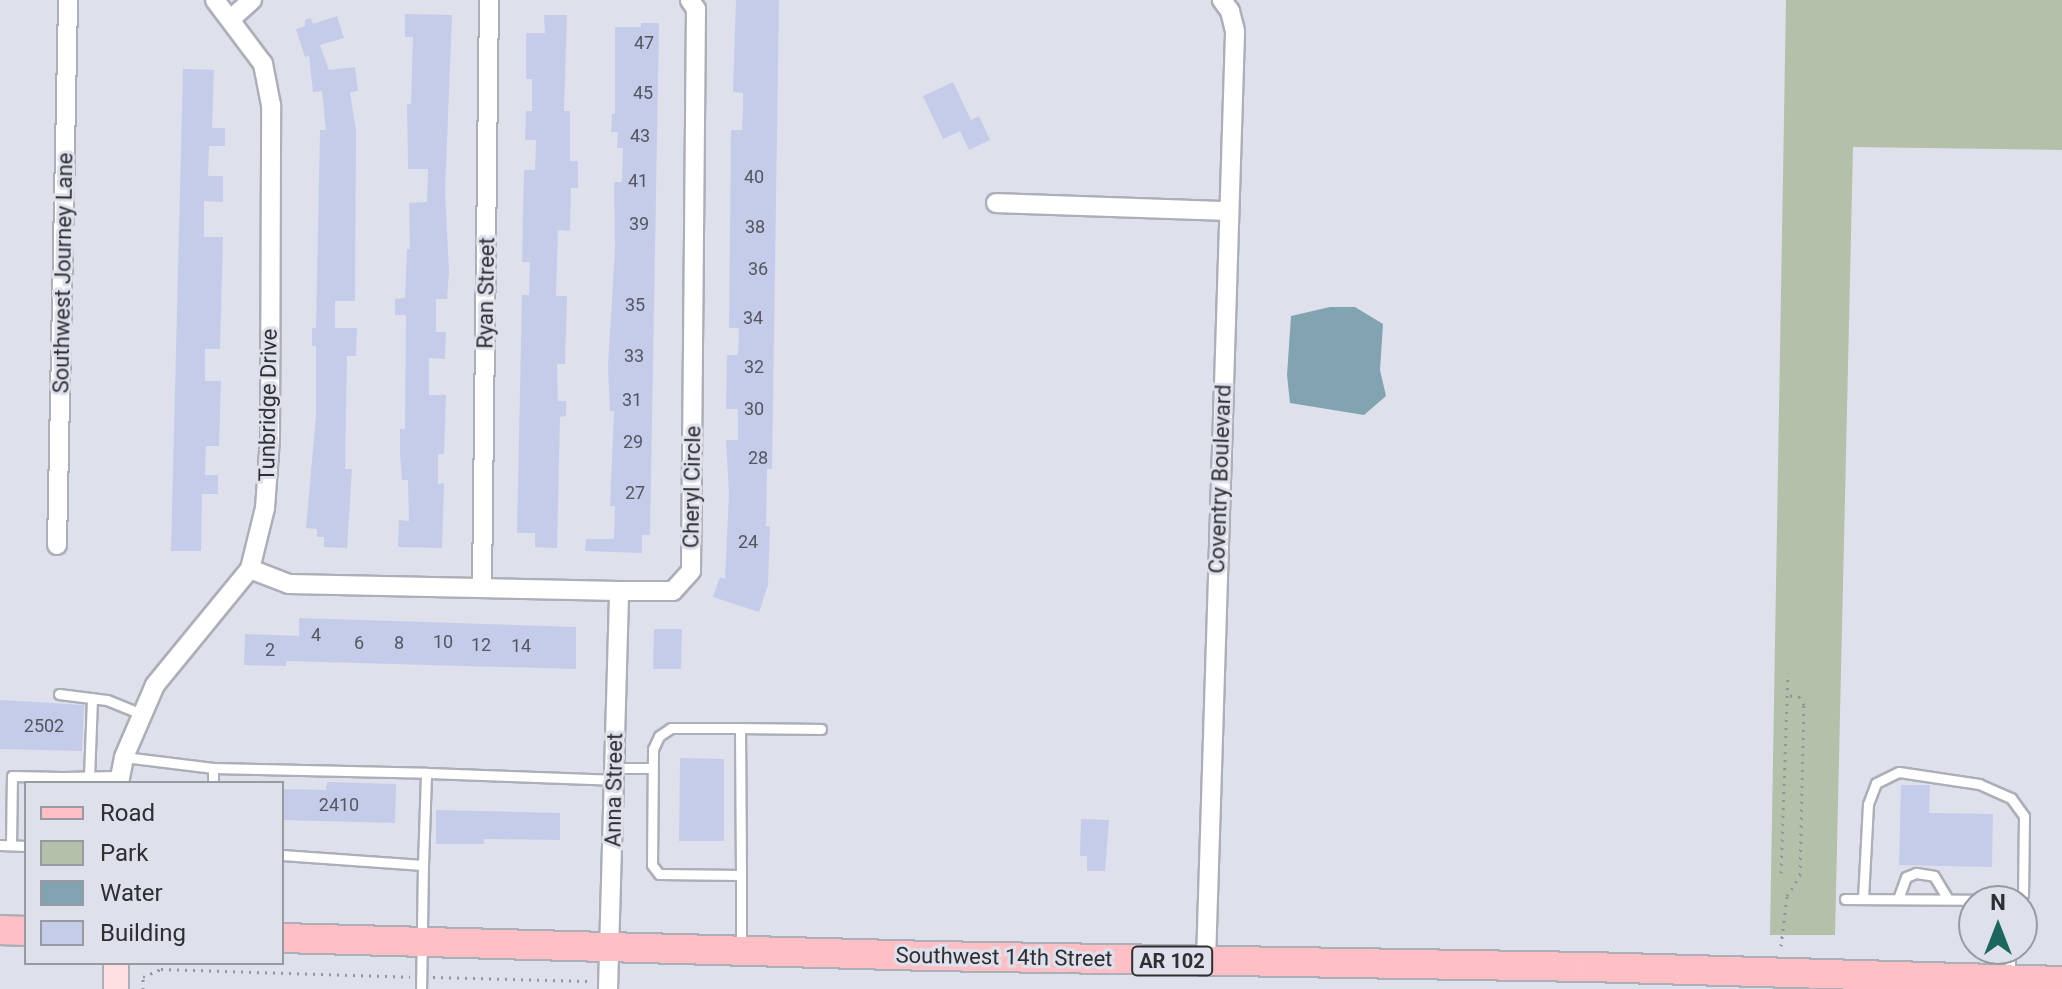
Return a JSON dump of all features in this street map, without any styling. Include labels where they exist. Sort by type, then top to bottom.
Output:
[{"type":"main road","points":[[0,930],[24,931]]},
{"type":"main road","name":"Southwest 14th Street","points":[[284,938],[741,951],[1559,966],[1766,981],[2062,981]]},
{"type":"street","name":"Southwest Journey Lane","points":[[57,545],[68,0]]},
{"type":"street","name":"Tunbridge Drive","points":[[120,780],[124,757],[155,685],[250,569],[265,508],[270,439],[271,105],[263,64],[232,18],[215,0]]},
{"type":"street","points":[[232,18],[252,0]]},
{"type":"street","name":"Ryan Street","points":[[482,587],[489,0]]},
{"type":"street","name":"Cheryl Circle","points":[[250,569],[289,584],[619,591],[673,591],[691,571],[696,9],[690,0]]},
{"type":"street","name":"Coventry Boulevard","points":[[1206,961],[1235,31],[1230,11],[1222,0]]},
{"type":"street","points":[[996,203],[1227,211]]},
{"type":"street","name":"Anna Street","points":[[608,985],[619,591]]},
{"type":"street","points":[[116,965],[116,989]]},
{"type":"lane","points":[[59,694],[92,698],[142,714]]},
{"type":"lane","points":[[89,777],[92,698]]},
{"type":"lane","points":[[741,875],[659,874],[652,865],[653,749],[659,736],[671,728],[821,729]]},
{"type":"lane","points":[[740,728],[741,951]]},
{"type":"lane","points":[[124,757],[213,768],[426,773],[615,774],[652,768]]},
{"type":"lane","points":[[213,768],[213,781]]},
{"type":"lane","points":[[1863,899],[1868,804],[1876,783],[1899,772],[1979,784],[2011,798],[2024,816],[2024,885]]},
{"type":"lane","points":[[421,989],[426,773]]},
{"type":"lane","points":[[11,845],[12,776],[120,780]]},
{"type":"lane","points":[[0,845],[24,846]]},
{"type":"lane","points":[[284,855],[423,865]]},
{"type":"lane","points":[[1898,899],[1906,877],[1916,873],[1934,876],[1948,899]]},
{"type":"lane","points":[[1845,899],[1958,899]]},
{"type":"path","points":[[1781,873],[1788,673]]},
{"type":"path","points":[[1781,946],[1787,896],[1800,875],[1804,720],[1800,697],[1787,695]]},
{"type":"path","points":[[143,989],[143,977],[161,969],[405,976]]},
{"type":"path","points":[[440,977],[608,985]]},
{"type":"green space","points":[[1786,0],[2062,0],[2062,150],[1853,147],[1835,935],[1770,935]]},
{"type":"water","points":[[1330,307],[1355,307],[1383,324],[1380,370],[1386,396],[1364,415],[1290,403],[1287,375],[1291,316]]},
{"type":"building","points":[[736,0],[779,0],[772,469],[767,469],[766,526],[770,526],[768,585],[759,612],[713,597],[720,577],[725,579],[729,494],[726,440],[738,440],[738,409],[726,409],[727,355],[738,355],[739,328],[729,328],[731,130],[742,130],[743,109],[743,93],[733,92]]},
{"type":"building","points":[[405,14],[452,15],[445,192],[449,271],[447,299],[436,299],[436,332],[446,332],[445,359],[429,358],[429,395],[446,395],[444,454],[438,454],[438,484],[444,483],[442,548],[398,547],[399,520],[409,521],[408,480],[402,480],[400,453],[400,429],[405,429],[406,315],[395,315],[395,299],[405,298],[407,249],[410,249],[409,203],[427,202],[428,169],[408,169],[407,104],[411,104],[413,37],[405,37]]},
{"type":"building","points":[[544,15],[567,15],[564,111],[570,111],[570,161],[578,161],[578,188],[571,188],[570,231],[558,230],[556,296],[567,296],[565,364],[557,364],[558,401],[566,401],[566,416],[560,417],[557,548],[535,547],[535,533],[517,533],[522,295],[529,295],[530,262],[522,262],[524,170],[535,170],[536,140],[525,140],[526,111],[532,111],[532,79],[526,79],[526,33],[545,33]]},
{"type":"building","points":[[337,16],[344,38],[320,45],[329,70],[355,67],[358,91],[350,92],[356,131],[355,301],[335,301],[335,328],[357,328],[356,356],[347,356],[345,469],[352,469],[347,548],[324,547],[324,537],[317,537],[317,529],[306,528],[316,416],[316,346],[312,346],[312,328],[316,328],[320,130],[326,130],[322,91],[313,92],[309,56],[305,57],[296,29],[305,26],[305,20],[311,18],[313,24]]},
{"type":"building","points":[[641,23],[659,23],[650,535],[642,535],[642,553],[585,551],[586,539],[614,539],[615,506],[610,506],[614,411],[610,411],[608,366],[615,249],[614,182],[622,182],[623,148],[617,148],[618,132],[611,132],[612,114],[615,114],[615,27],[641,27]]},
{"type":"building","points":[[183,69],[214,70],[212,128],[225,128],[225,146],[209,146],[208,176],[223,176],[223,202],[204,201],[204,237],[223,237],[220,349],[205,349],[205,381],[221,381],[219,446],[206,446],[205,475],[218,475],[218,494],[202,494],[201,551],[171,551]]},
{"type":"building","points":[[953,82],[971,120],[979,116],[990,140],[969,150],[960,131],[943,139],[923,96]]},
{"type":"building","points":[[299,618],[576,627],[576,669],[286,661],[286,666],[244,665],[245,634],[299,636]]},
{"type":"building","points":[[654,629],[682,629],[681,669],[653,669]]},
{"type":"building","points":[[0,700],[84,705],[82,751],[0,749]]},
{"type":"building","points":[[680,758],[724,759],[724,841],[679,841]]},
{"type":"building","points":[[327,782],[396,784],[395,823],[284,820],[284,789],[326,790]]},
{"type":"building","points":[[1901,785],[1930,785],[1929,813],[1993,814],[1992,867],[1899,865]]},
{"type":"building","points":[[436,810],[560,813],[560,840],[484,839],[484,844],[436,844]]},
{"type":"building","points":[[1081,819],[1109,820],[1105,871],[1087,871],[1087,856],[1080,856]]}]
